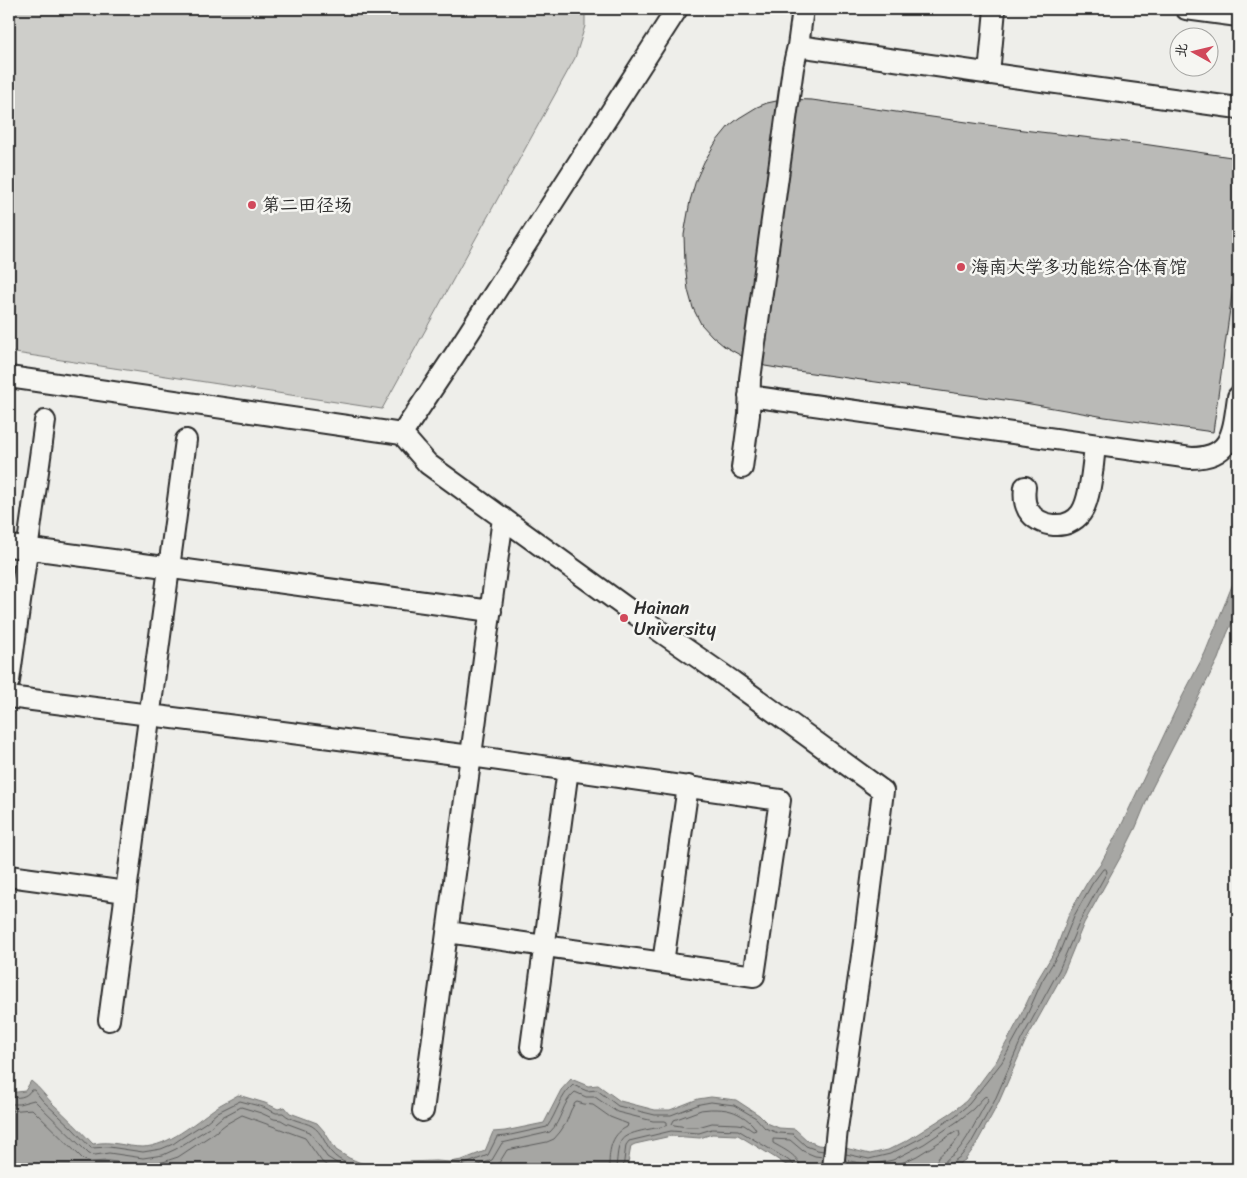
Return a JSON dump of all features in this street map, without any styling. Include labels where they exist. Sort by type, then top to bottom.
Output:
[{"type":"street","points":[[402,434],[677,9]]},
{"type":"street","points":[[742,468],[749,414],[750,379],[803,9]]},
{"type":"street","points":[[989,74],[995,9]]},
{"type":"street","points":[[1186,9],[1238,16]]},
{"type":"street","points":[[798,46],[1238,108]]},
{"type":"street","points":[[9,377],[402,434],[428,464],[884,791],[832,1169]]},
{"type":"street","points":[[750,396],[1182,457],[1207,457],[1223,449],[1228,442],[1234,424],[1238,397]]},
{"type":"street","points":[[9,681],[18,547],[45,421]]},
{"type":"street","points":[[109,1020],[186,440]]},
{"type":"street","points":[[1025,487],[1024,500],[1026,506],[1038,520],[1044,523],[1067,524],[1081,513],[1087,499],[1095,445]]},
{"type":"street","points":[[423,1110],[503,518]]},
{"type":"street","points":[[18,547],[491,611]]},
{"type":"street","points":[[9,697],[471,756],[780,800],[754,976],[448,932]]},
{"type":"street","points":[[531,1047],[568,770]]},
{"type":"street","points":[[663,963],[688,786]]},
{"type":"street","points":[[9,876],[126,892]]},
{"type":"shaded area","name":"第二田径场","points":[[9,9],[585,9],[585,26],[575,58],[382,409],[9,352]]},
{"type":"water","points":[[1238,571],[1238,610],[1218,659],[1152,788],[1125,849],[1084,923],[1064,972],[1025,1042],[998,1104],[974,1148],[965,1160],[951,1169],[792,1169],[738,1135],[712,1134],[700,1138],[671,1136],[635,1144],[631,1146],[627,1169],[9,1169],[9,1093],[25,1091],[31,1081],[93,1144],[113,1143],[143,1147],[162,1143],[181,1133],[217,1107],[238,1095],[278,1109],[285,1107],[290,1113],[317,1123],[336,1150],[361,1163],[376,1166],[404,1162],[450,1162],[462,1160],[485,1151],[493,1132],[544,1123],[561,1090],[571,1079],[588,1086],[598,1085],[620,1101],[655,1110],[670,1110],[698,1099],[711,1097],[736,1100],[759,1115],[767,1123],[779,1128],[795,1129],[808,1141],[818,1145],[845,1148],[870,1154],[888,1150],[908,1140],[966,1101],[997,1060],[1038,979],[1056,949],[1069,914],[1088,881],[1100,865],[1123,822],[1179,703],[1205,653]]},
{"type":"building","name":"海南大学多功能综合体育馆","points":[[786,99],[812,100],[1238,158],[1238,251],[1213,432],[765,366],[747,359],[724,346],[701,324],[693,308],[688,290],[684,235],[690,201],[704,162],[716,142],[729,126],[757,107]]},
{"type":"place","name":"第二田径场","points":[[252,205]]},
{"type":"place","name":"海南大学多功能综合体育馆","points":[[961,267]]},
{"type":"place","name":"Hainan University","points":[[624,618]]}]
